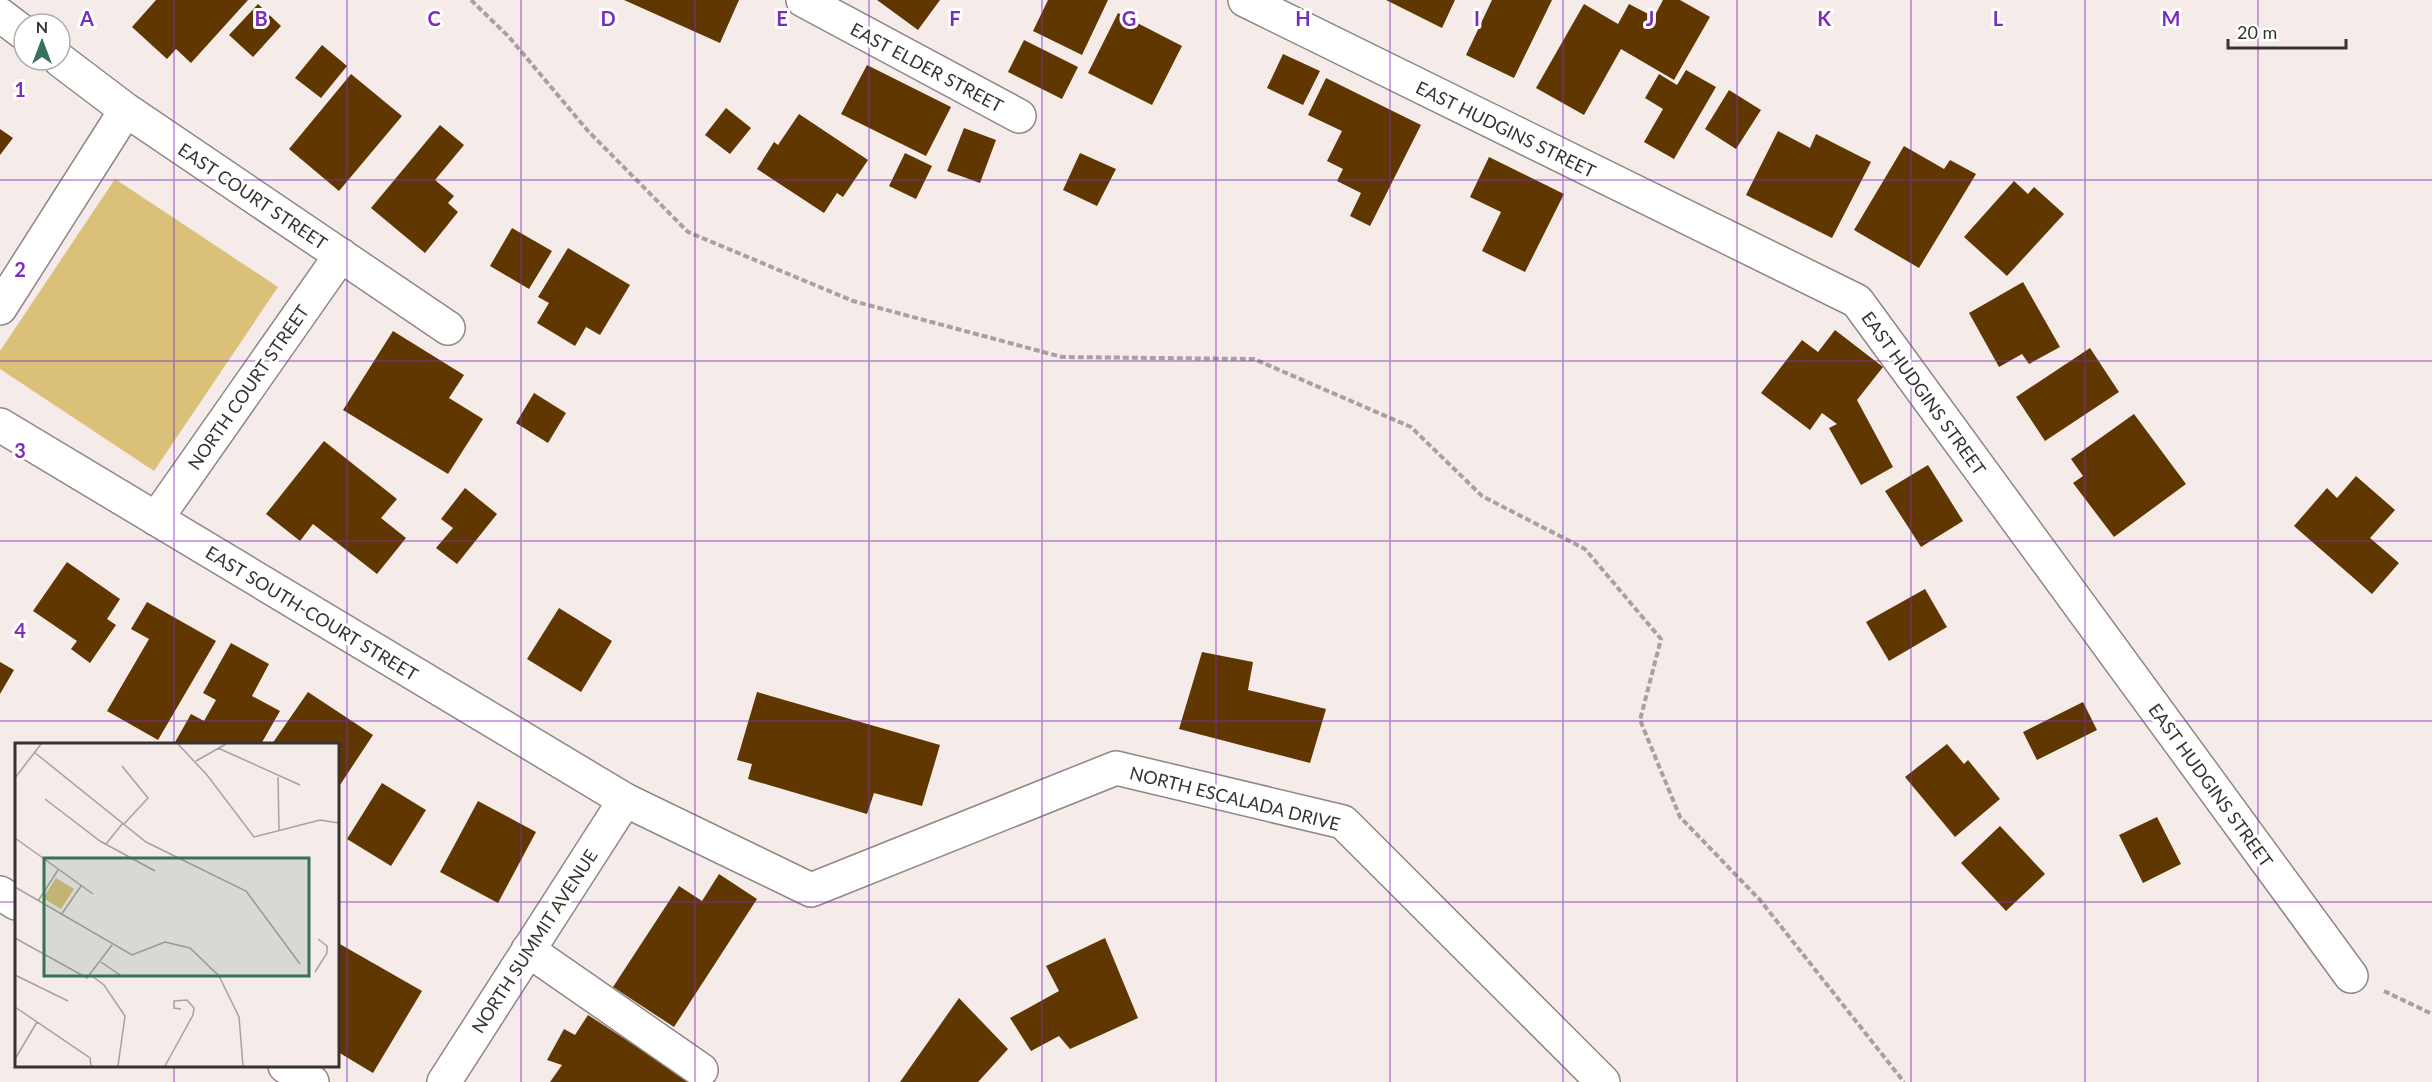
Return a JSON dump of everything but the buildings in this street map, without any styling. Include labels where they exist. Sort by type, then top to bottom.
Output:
[{"type":"street","name":"EAST ELDER STREET","points":[[803,0],[1019,116]]},
{"type":"street","name":"EAST HUDGINS STREET","points":[[1245,0],[1857,302],[2351,976]]},
{"type":"street","name":"EAST COURT STREET","points":[[72,69],[126,110],[448,328]]},
{"type":"street","points":[[0,308],[126,110]]},
{"type":"street","name":"NORTH COURT STREET","points":[[156,519],[340,255]]},
{"type":"street","name":"EAST SOUTH-COURT STREET","points":[[0,424],[625,800]]},
{"type":"street","name":"NORTH ESCALADA DRIVE","points":[[625,800],[811,890],[1116,768],[1343,822],[1603,1082]]},
{"type":"street","name":"NORTH SUMMIT AVENUE","points":[[444,1082],[625,800]]},
{"type":"street","points":[[0,893],[15,902]]},
{"type":"street","points":[[528,950],[701,1070]]},
{"type":"street","points":[[288,1067],[312,1082]]},
{"type":"path","points":[[471,0],[509,37],[588,130],[688,231],[853,302],[1062,357],[1254,359],[1411,427],[1482,496],[1585,549],[1660,639],[1640,720],[1680,817],[1760,900],[1904,1082]]},
{"type":"path","points":[[2351,976],[2432,1014]]},
{"type":"shaded area","points":[[115,179],[278,287],[154,471],[0,369],[0,351]]}]
